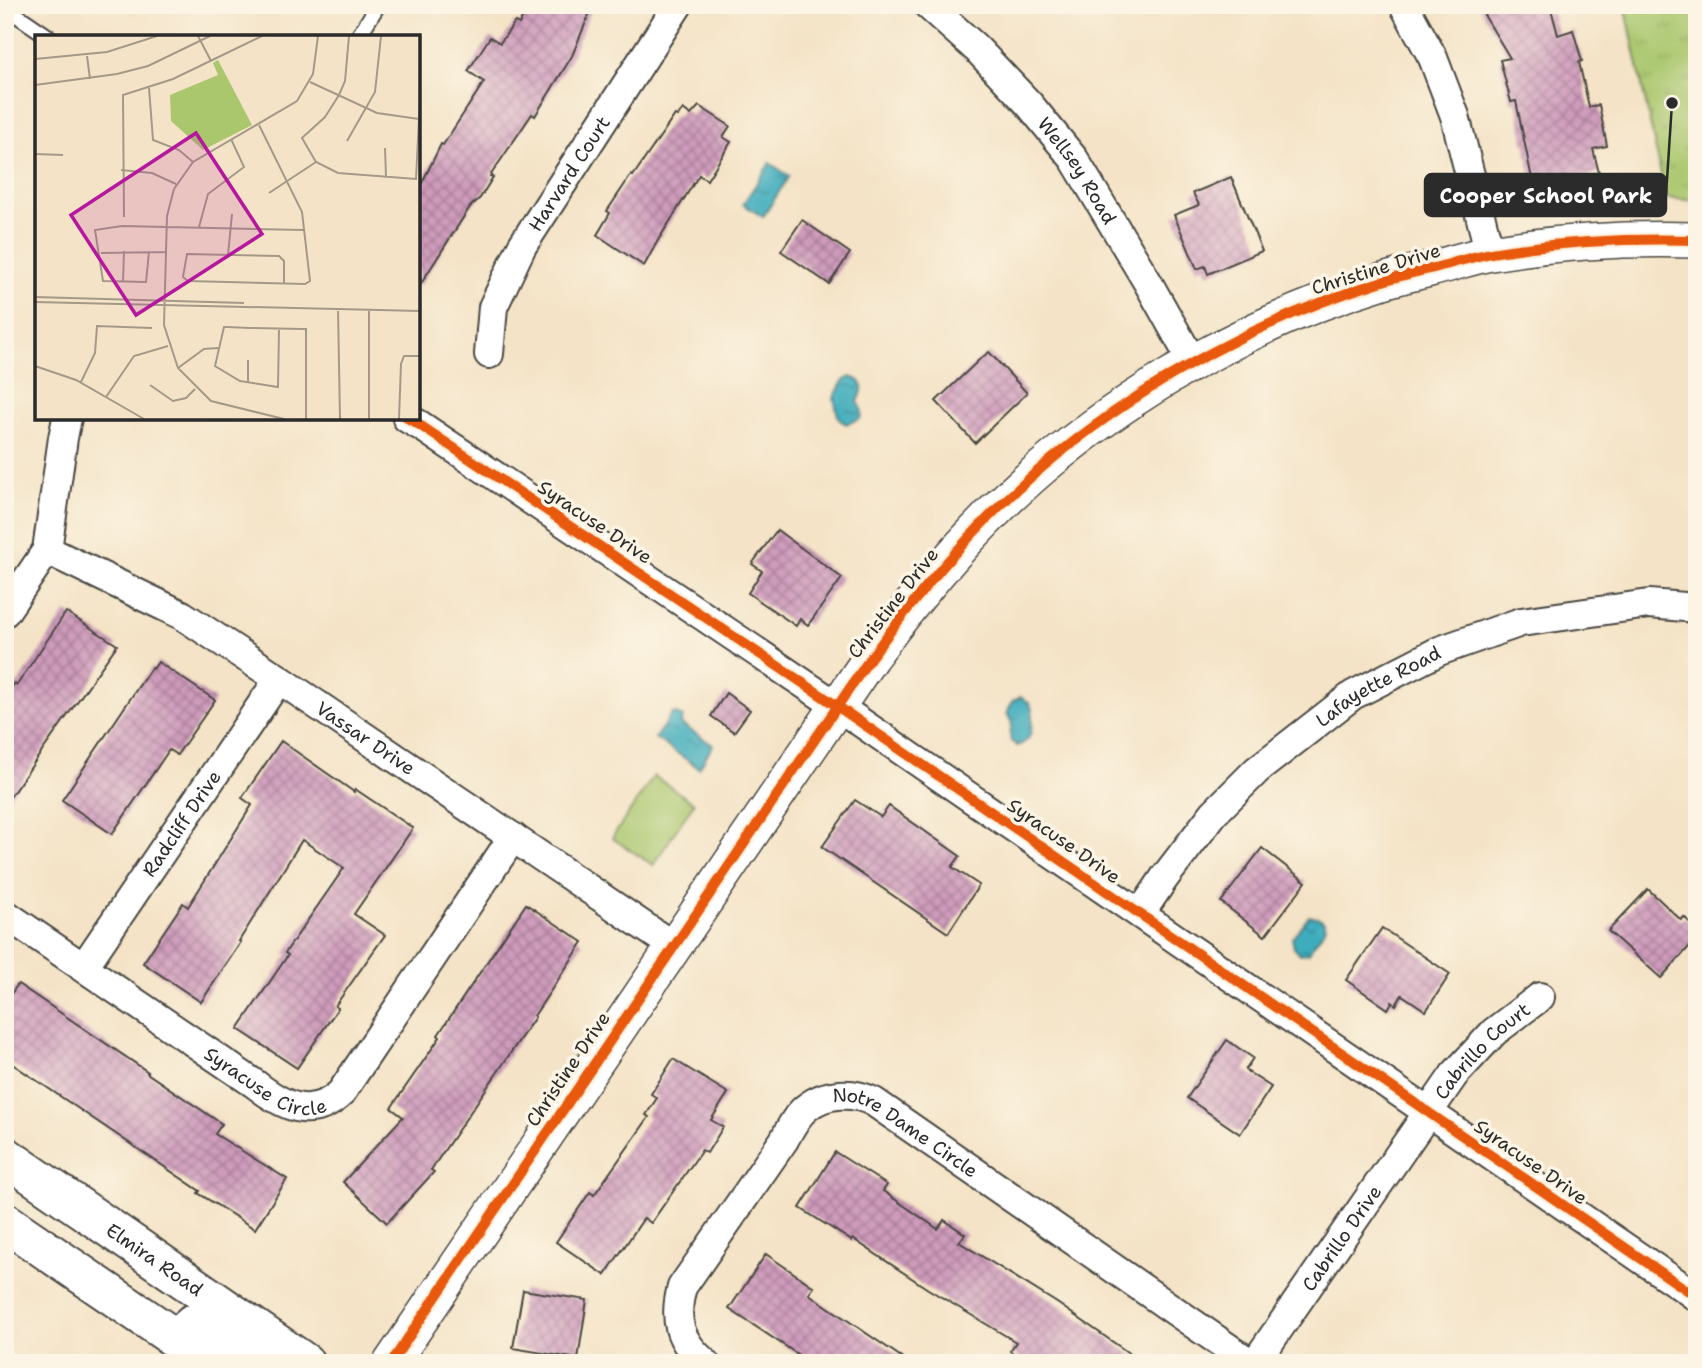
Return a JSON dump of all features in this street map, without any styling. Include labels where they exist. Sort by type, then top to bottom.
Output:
[{"type":"main road","name":"Elmira Road","points":[[5,1156],[304,1363]]},
{"type":"main road","points":[[5,1222],[211,1363]]},
{"type":"main road","points":[[73,1268],[177,1315],[251,1363]]},
{"type":"street","name":"Harvard Court","points":[[489,354],[493,307],[522,246],[678,5]]},
{"type":"street","name":"Wellsey Road","points":[[928,5],[986,58],[1029,104],[1074,159],[1193,363]]},
{"type":"street","points":[[1404,5],[1433,58],[1455,116],[1490,254]]},
{"type":"street","name":"Christine Drive","points":[[391,1363],[837,706],[908,607],[991,514],[1057,455],[1138,396],[1193,363],[1308,308],[1383,281],[1490,254],[1575,244],[1659,239],[1697,240]]},
{"type":"street","points":[[5,612],[47,550],[67,420]]},
{"type":"street","name":"Syracuse Drive","points":[[410,420],[837,706],[1697,1297]]},
{"type":"street","name":"Vassar Drive","points":[[47,550],[182,615],[673,946]]},
{"type":"street","name":"Lafayette Road","points":[[1140,914],[1214,813],[1256,770],[1353,695],[1439,651],[1521,622],[1649,604],[1697,608]]},
{"type":"street","name":"Radcliff Drive","points":[[83,968],[279,679]]},
{"type":"street","name":"Syracuse Circle","points":[[5,914],[271,1097],[289,1106],[315,1107],[330,1102],[346,1087],[513,837]]},
{"type":"street","name":"Cabrillo Court","points":[[1429,1112],[1454,1075],[1494,1032],[1541,997]]},
{"type":"street","name":"Notre Dame Circle","points":[[705,1363],[691,1351],[677,1317],[682,1287],[799,1115],[822,1099],[840,1095],[866,1098],[874,1102],[1253,1363]]},
{"type":"street","name":"Cabrillo Drive","points":[[1253,1363],[1429,1112]]},
{"type":"lane","points":[[359,35],[378,5]]},
{"type":"lane","points":[[5,7],[46,35]]},
{"type":"green space","points":[[1625,5],[1697,5],[1697,201],[1666,198]]},
{"type":"green space","points":[[654,776],[694,803],[653,865],[612,838]]},
{"type":"water","points":[[770,163],[789,176],[763,217],[743,204]]},
{"type":"water","points":[[850,377],[859,381],[862,386],[858,402],[862,413],[860,419],[846,424],[838,416],[834,398],[843,381]]},
{"type":"water","points":[[1020,697],[1032,707],[1032,726],[1026,741],[1017,746],[1011,741],[1012,724],[1007,713],[1012,702]]},
{"type":"water","points":[[674,713],[683,717],[681,724],[713,745],[699,768],[655,738]]},
{"type":"water","points":[[1309,916],[1320,918],[1326,927],[1308,953],[1300,954],[1294,948],[1292,938]]},
{"type":"building","points":[[530,5],[593,5],[572,56],[535,116],[532,114],[490,176],[493,177],[480,198],[470,207],[420,285],[420,187],[441,144],[443,145],[484,82],[468,71],[490,37],[500,43],[515,22],[519,24]]},
{"type":"building","points":[[1478,5],[1550,5],[1558,35],[1573,30],[1582,61],[1579,62],[1589,107],[1599,105],[1607,146],[1593,149],[1599,173],[1543,186],[1540,177],[1532,179],[1516,101],[1511,102],[1500,60],[1510,58]]},
{"type":"building","points":[[699,106],[730,126],[723,137],[731,142],[707,180],[699,175],[644,266],[597,235],[610,213],[607,211],[675,115],[678,116],[683,109],[691,115]]},
{"type":"building","points":[[1231,177],[1262,251],[1208,274],[1205,266],[1197,269],[1174,215],[1199,205],[1193,193]]},
{"type":"building","points":[[802,220],[850,253],[829,284],[781,251]]},
{"type":"building","points":[[989,352],[1027,393],[975,443],[936,401]]},
{"type":"building","points":[[777,530],[842,578],[808,625],[800,619],[796,626],[748,593],[762,571],[752,564]]},
{"type":"building","points":[[66,612],[117,645],[5,804],[5,696],[15,683],[17,685]]},
{"type":"building","points":[[158,662],[215,700],[177,755],[169,750],[112,834],[62,800],[151,668]]},
{"type":"building","points":[[726,693],[750,710],[734,732],[711,716]]},
{"type":"building","points":[[281,741],[354,792],[355,789],[413,828],[354,914],[385,935],[335,1006],[338,1008],[297,1068],[238,1029],[288,955],[285,953],[344,868],[302,840],[239,941],[241,942],[201,1002],[143,963],[183,903],[188,907],[252,805],[242,798]]},
{"type":"building","points":[[855,800],[881,817],[889,806],[960,856],[952,867],[979,885],[948,933],[822,847]]},
{"type":"building","points":[[1262,848],[1306,882],[1265,936],[1221,902]]},
{"type":"building","points":[[1648,889],[1681,920],[1684,917],[1697,929],[1697,938],[1661,978],[1608,931]]},
{"type":"building","points":[[526,904],[583,942],[431,1170],[434,1172],[387,1223],[343,1182],[403,1117],[391,1108]]},
{"type":"building","points":[[1382,928],[1450,974],[1426,1011],[1402,995],[1396,1005],[1392,1002],[1388,1009],[1346,980]]},
{"type":"building","points":[[18,984],[222,1124],[215,1134],[287,1179],[255,1229],[198,1193],[200,1191],[5,1059],[5,1002]]},
{"type":"building","points":[[1227,1040],[1253,1058],[1245,1070],[1271,1087],[1240,1134],[1187,1098]]},
{"type":"building","points":[[673,1059],[728,1093],[711,1120],[723,1127],[707,1153],[702,1150],[651,1223],[644,1218],[605,1275],[556,1242],[590,1192],[594,1195],[649,1117],[646,1115],[657,1098],[651,1094]]},
{"type":"building","points":[[835,1152],[887,1185],[883,1191],[938,1229],[944,1220],[965,1234],[959,1242],[1057,1303],[1143,1363],[1027,1363],[1010,1351],[1016,1342],[800,1208]]},
{"type":"building","points":[[766,1254],[814,1287],[809,1294],[910,1363],[811,1363],[729,1309]]},
{"type":"building","points":[[523,1290],[587,1300],[578,1359],[513,1348]]},
{"type":"cycle path","points":[[391,1363],[871,657],[913,602],[958,550],[1031,477],[1094,427],[1171,375],[1254,331],[1339,296],[1389,279],[1491,253],[1594,242],[1697,240]]},
{"type":"cycle path","points":[[410,420],[837,706],[1697,1297]]},
{"type":"place","name":"Cooper School Park","points":[[1672,103]]}]
